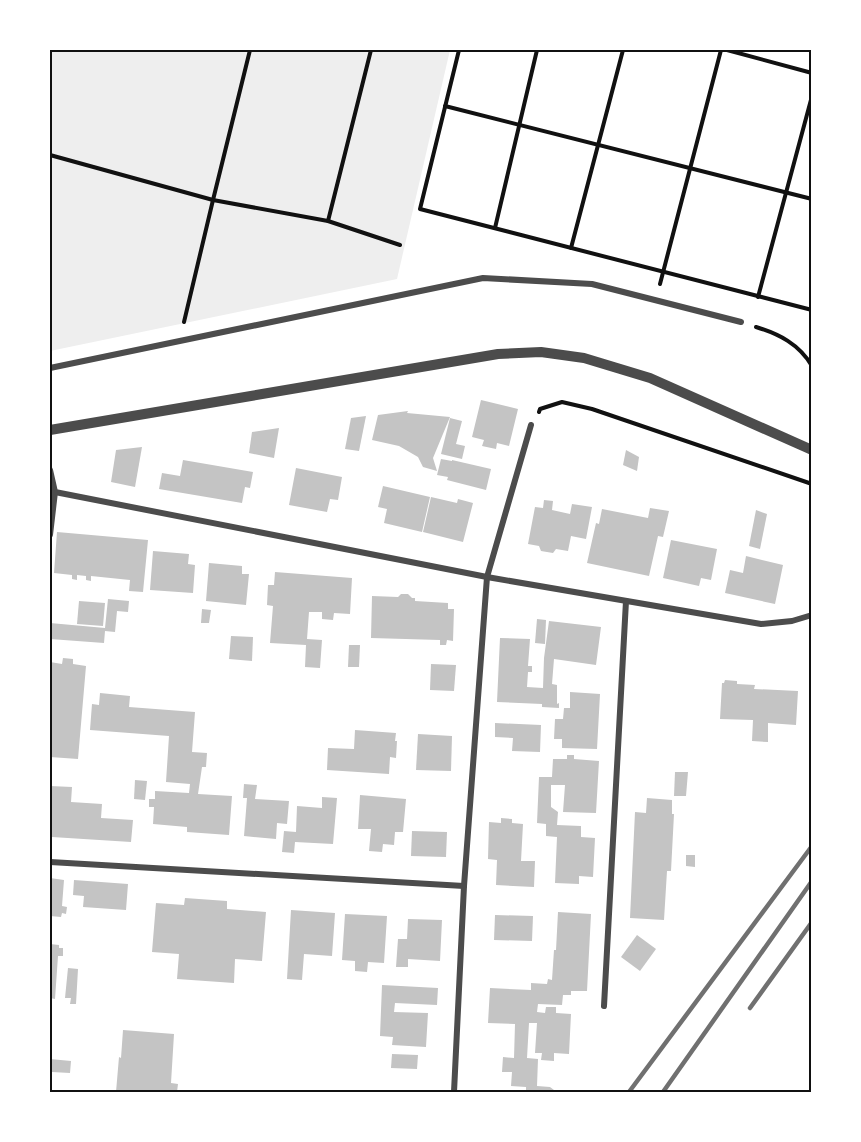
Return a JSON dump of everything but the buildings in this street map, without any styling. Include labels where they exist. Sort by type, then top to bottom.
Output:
[{"type":"street","points":[[50,368],[483,278],[592,284],[741,322]]},
{"type":"street","points":[[50,430],[498,354],[542,352],[584,358],[650,378],[812,450]]},
{"type":"street","points":[[454,1092],[464,885],[487,577],[531,425]]},
{"type":"street","points":[[50,470],[55,492],[50,534]]},
{"type":"street","points":[[55,492],[487,577],[761,624],[792,621],[812,615]]},
{"type":"street","points":[[604,1006],[626,601]]},
{"type":"street","points":[[50,862],[464,885]]},
{"type":"path","points":[[181,340],[250,50]]},
{"type":"path","points":[[328,221],[371,50]]},
{"type":"path","points":[[459,50],[420,209],[812,310]]},
{"type":"path","points":[[495,228],[537,50]]},
{"type":"path","points":[[571,248],[623,50]]},
{"type":"path","points":[[656,299],[721,50]]},
{"type":"path","points":[[727,50],[812,73]]},
{"type":"path","points":[[758,297],[812,96]]},
{"type":"path","points":[[445,106],[812,199]]},
{"type":"path","points":[[50,155],[213,200],[328,221],[400,245]]},
{"type":"path","points":[[741,322],[787,340],[801,351],[812,366]]},
{"type":"path","points":[[531,425],[540,409],[562,402],[592,409],[812,484]]},
{"type":"shaded area","points":[[50,50],[450,50],[397,279],[50,351]]},
{"type":"railway","points":[[629,1092],[812,846]]},
{"type":"railway","points":[[663,1092],[812,881]]},
{"type":"railway","points":[[750,1008],[812,922]]}]
